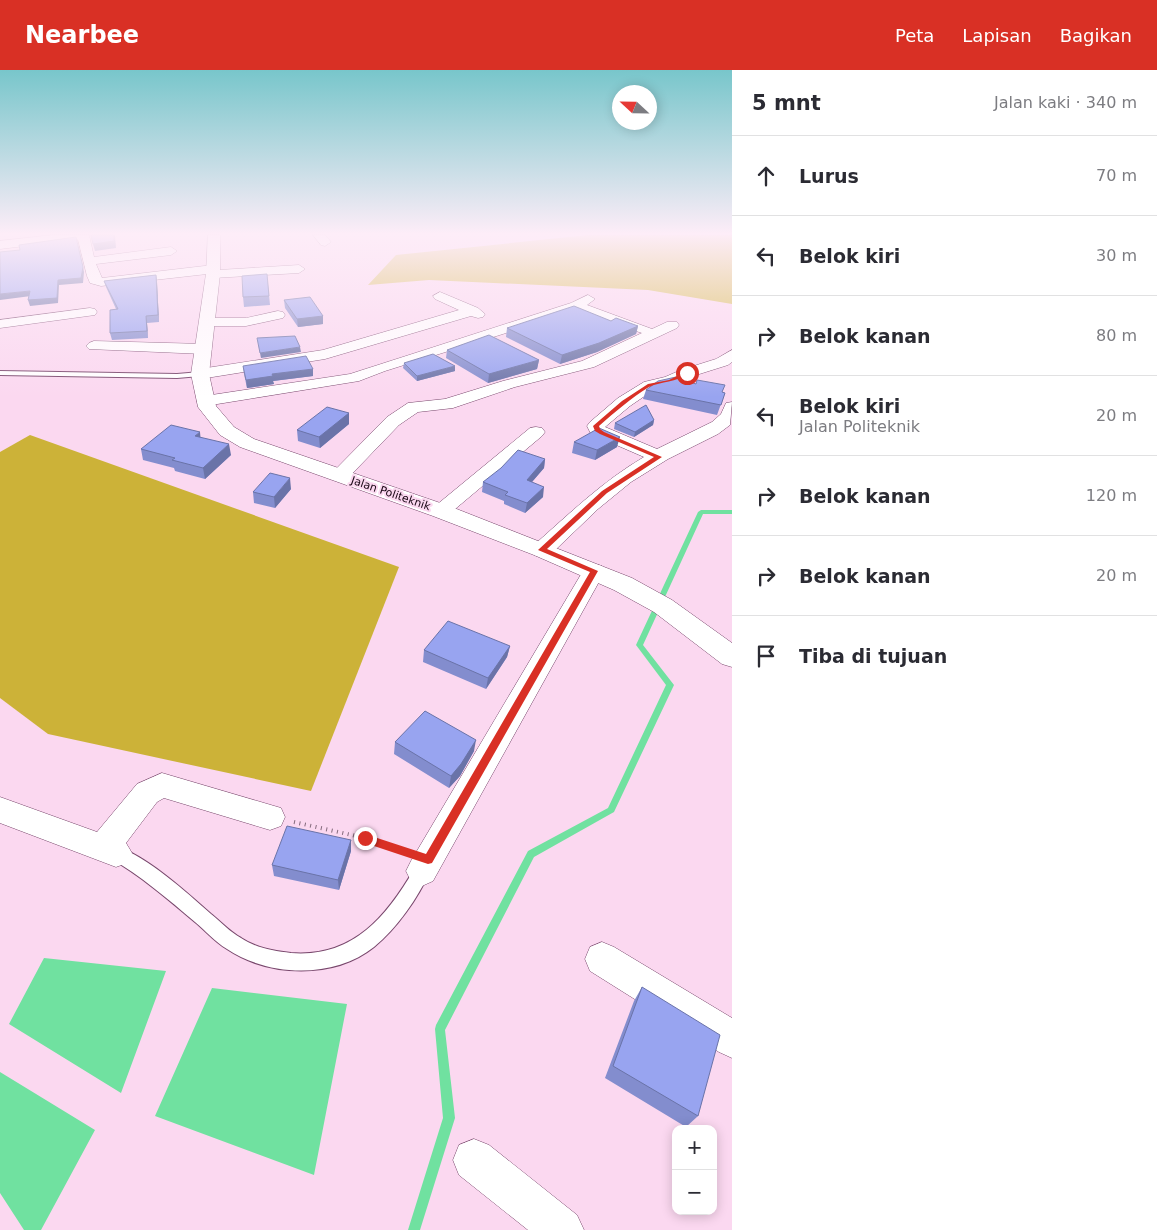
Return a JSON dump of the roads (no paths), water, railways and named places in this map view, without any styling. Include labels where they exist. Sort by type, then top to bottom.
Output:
[{"type":"street","name":"Jalan Politeknik","points":[[211,289],[200,374],[205,401],[214,416],[236,438],[441,511],[594,571],[658,603],[732,657]]},
{"type":"street","points":[[440,296],[508,328]]},
{"type":"street","points":[[205,401],[353,378],[582,302],[654,333]]},
{"type":"street","points":[[200,374],[325,354],[473,311]]},
{"type":"street","points":[[0,324],[90,312]]},
{"type":"street","points":[[207,322],[246,322],[278,315]]},
{"type":"street","points":[[340,475],[393,421],[418,406],[447,404],[509,384],[588,364],[672,325]]},
{"type":"street","points":[[484,334],[501,343]]},
{"type":"street","points":[[94,346],[204,349]]},
{"type":"street","points":[[659,457],[602,433],[597,430],[596,426],[624,402],[650,385],[670,381],[687,373],[730,359]]},
{"type":"street","points":[[534,360],[559,372]]},
{"type":"street","points":[[542,550],[604,492],[659,457],[717,427],[725,421],[732,407]]},
{"type":"street","points":[[441,511],[536,432]]},
{"type":"street","points":[[425,865],[594,571]]},
{"type":"street","points":[[0,810],[110,850],[147,793],[162,785],[270,817]]},
{"type":"street","points":[[602,959],[732,1039]]},
{"type":"street","points":[[474,1160],[562,1230]]},
{"type":"lane","points":[[0,373],[177,376],[200,374]]},
{"type":"lane","points":[[110,850],[132,862],[235,944],[288,963],[316,961],[340,955],[360,946],[400,906],[412,891],[425,865]]},
{"type":"waterway","points":[[414,1230],[449,1118],[440,1029],[531,854],[611,810],[670,685],[639,645],[701,512],[732,512]]}]
